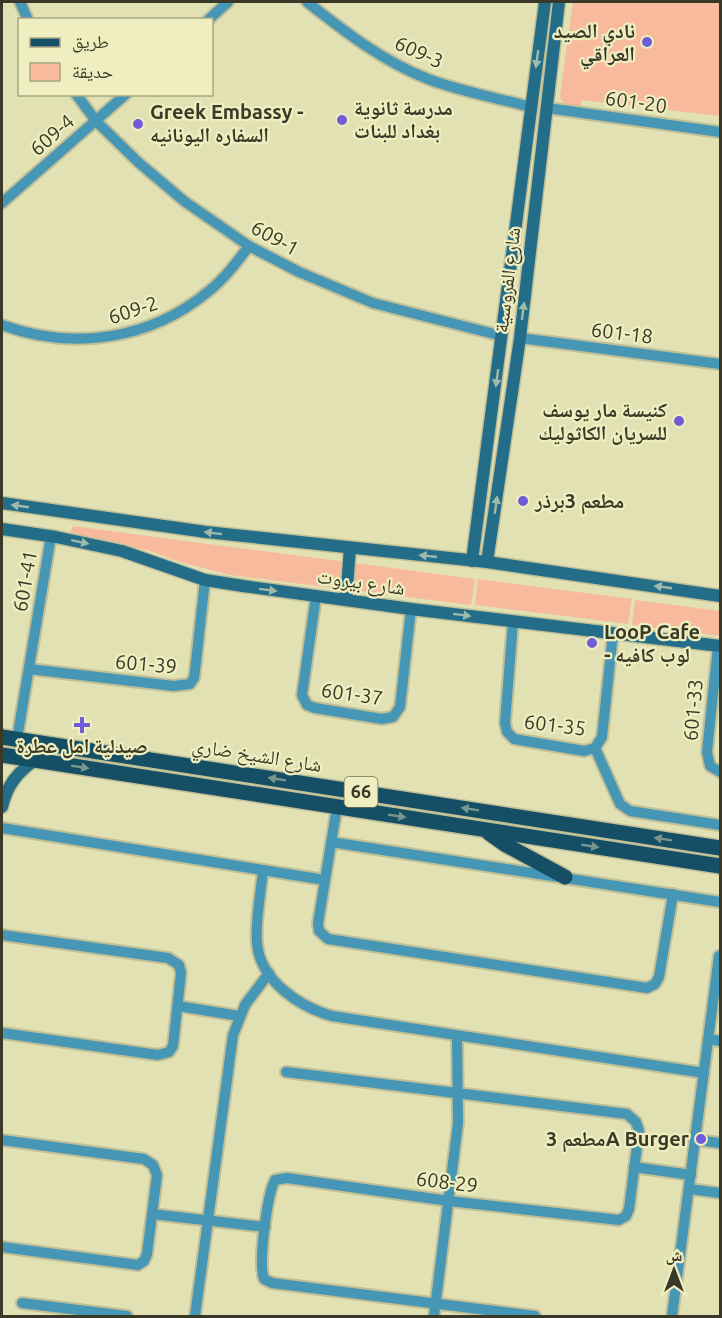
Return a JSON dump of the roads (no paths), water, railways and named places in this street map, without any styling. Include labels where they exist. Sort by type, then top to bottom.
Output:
[{"type":"main road","name":"شارع الفروسية","points":[[472,561],[545,2]]},
{"type":"main road","name":"شارع الفروسية","points":[[487,562],[520,338],[559,2]]},
{"type":"main road","points":[[492,415],[508,418]]},
{"type":"main road","name":"شارع بيروت","points":[[2,503],[206,532],[487,562],[720,596]]},
{"type":"main road","name":"شارع بيروت","points":[[2,530],[51,536],[135,555],[205,580],[411,609],[719,646]]},
{"type":"main road","points":[[346,600],[350,548]]},
{"type":"main road","name":"شارع الشيخ ضاري","points":[[2,736],[720,848]]},
{"type":"main road","name":"شارع الشيخ ضاري","points":[[2,755],[720,866]]},
{"type":"main road","points":[[2,807],[13,779],[34,760]]},
{"type":"main road","points":[[484,830],[506,845],[565,877]]},
{"type":"street","points":[[20,2],[27,18]]},
{"type":"street","points":[[210,18],[228,2]]},
{"type":"street","name":"609-3","points":[[307,2],[368,48],[397,65],[429,79],[531,107]]},
{"type":"street","name":"609-1","points":[[77,96],[96,121],[138,162],[184,201],[249,246],[299,272],[373,303],[502,336]]},
{"type":"street","name":"609-4","points":[[2,203],[124,96]]},
{"type":"street","name":"601-20","points":[[547,108],[720,132]]},
{"type":"street","name":"609-2","points":[[2,325],[47,338],[76,340],[106,338],[134,332],[187,308],[211,290],[231,270],[249,246]]},
{"type":"street","name":"601-18","points":[[520,338],[720,364]]},
{"type":"street","name":"601-41","points":[[17,739],[51,536]]},
{"type":"street","name":"601-39","points":[[29,669],[174,686],[190,684],[195,671],[205,580]]},
{"type":"street","name":"601-37","points":[[316,596],[302,695],[307,705],[382,718],[393,717],[400,707],[411,609]]},
{"type":"street","name":"601-35","points":[[513,621],[505,723],[507,732],[514,739],[584,751],[595,748],[602,737],[613,633]]},
{"type":"street","name":"601-33","points":[[719,646],[707,752],[710,766],[720,772]]},
{"type":"street","points":[[595,748],[620,804],[630,811],[720,825]]},
{"type":"street","points":[[337,807],[318,927],[321,934],[328,939],[643,988],[655,984],[659,977],[673,894]]},
{"type":"street","points":[[2,828],[325,879]]},
{"type":"street","points":[[332,842],[720,902]]},
{"type":"street","points":[[263,870],[257,941],[260,958],[269,973],[286,992],[308,1007],[320,1012],[457,1036],[704,1073]]},
{"type":"street","points":[[2,935],[172,959],[179,965],[181,973],[173,1046],[169,1052],[162,1055],[2,1033]]},
{"type":"street","points":[[672,1317],[719,956]]},
{"type":"street","points":[[195,1317],[233,1035],[239,1016],[252,994],[269,973]]},
{"type":"street","points":[[178,1006],[239,1016]]},
{"type":"street","points":[[434,1317],[457,1131],[457,1036]]},
{"type":"street","points":[[708,1039],[720,1041]]},
{"type":"street","points":[[286,1072],[627,1114],[636,1122],[639,1131],[634,1167],[691,1175]]},
{"type":"street","points":[[2,1140],[148,1160],[156,1172],[146,1257],[135,1266],[2,1247]]},
{"type":"street","points":[[695,1140],[720,1143]]},
{"type":"street","name":"608-29","points":[[266,1227],[270,1190],[275,1180],[286,1179],[449,1201],[615,1220],[623,1219],[628,1213],[634,1167]]},
{"type":"street","points":[[689,1189],[720,1193]]},
{"type":"street","points":[[152,1214],[266,1227],[261,1272],[264,1280],[272,1283],[535,1317]]},
{"type":"street","points":[[22,1303],[127,1317]]},
{"type":"place","name":"نادي الصيد العراقي","points":[[647,42]]},
{"type":"place","name":"مدرسة ثانوية بغداد للبنات","points":[[342,120]]},
{"type":"place","name":"Greek Embassy - السفاره اليونانيه","points":[[138,124]]},
{"type":"place","name":"كنيسة مار يوسف للسريان الكاثوليك","points":[[679,421]]},
{"type":"place","name":"مطعم 3برذر","points":[[523,501]]},
{"type":"place","name":"LooP Cafe - لوب كافيه","points":[[592,643]]},
{"type":"place","name":"صيدلية امل عطرة","points":[[82,725]]},
{"type":"place","name":"مطعم 3A Burger","points":[[701,1139]]}]
